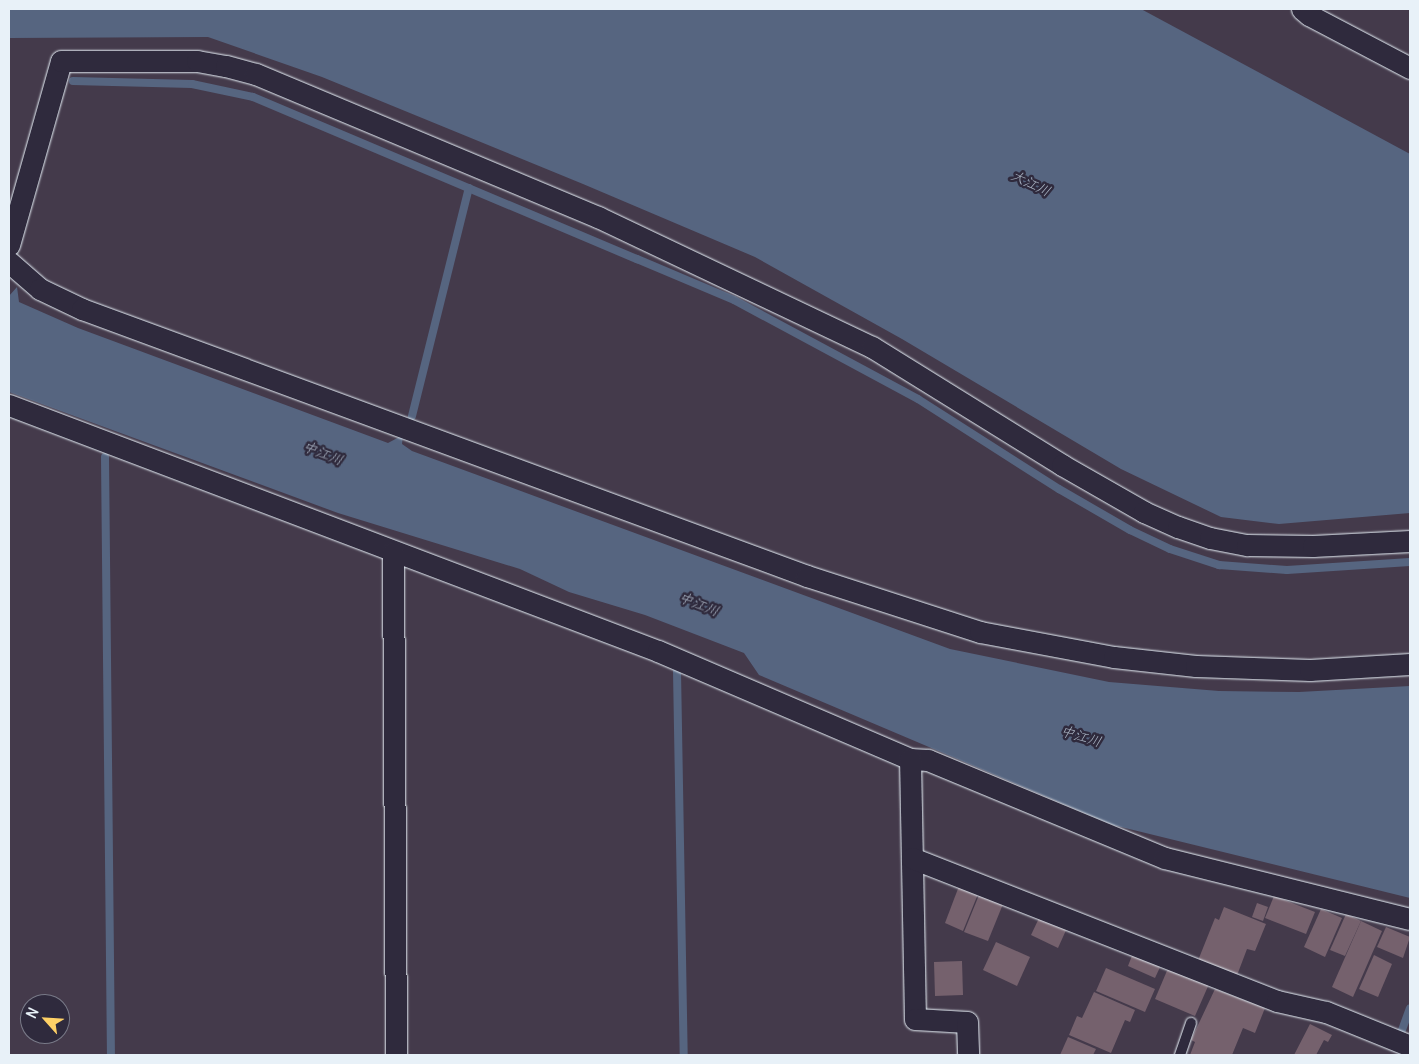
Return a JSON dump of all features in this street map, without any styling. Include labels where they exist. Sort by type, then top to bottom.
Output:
[{"type":"street","points":[[1302,9],[1309,15],[1410,68]]},
{"type":"street","points":[[9,245],[61,62],[197,62],[226,66],[256,74],[598,217],[872,347],[1062,465],[1144,512],[1178,527],[1210,538],[1247,545],[1313,546],[1410,541]]},
{"type":"street","points":[[9,262],[40,289],[82,309],[807,576],[980,632],[1114,657],[1196,666],[1310,670],[1410,664]]},
{"type":"street","points":[[9,405],[658,651],[910,760],[928,760],[1165,858],[1410,919]]},
{"type":"street","points":[[393,552],[396,1055]]},
{"type":"street","points":[[910,760],[915,1019],[967,1022],[968,1055]]},
{"type":"street","points":[[912,858],[1277,1001],[1326,1012],[1410,1046]]},
{"type":"lane","points":[[1180,1055],[1191,1023]]},
{"type":"water","name":"大江川","points":[[9,9],[1141,9],[1410,154],[1410,513],[1279,524],[1221,517],[1121,469],[902,339],[755,257],[583,184],[322,77],[208,37],[9,38]]},
{"type":"water","name":"中江川","points":[[17,287],[19,302],[78,328],[388,443],[403,435],[402,444],[412,451],[950,649],[1109,682],[1219,691],[1299,692],[1410,686],[1410,898],[1113,825],[759,675],[744,653],[645,615],[569,592],[520,569],[338,513],[9,392],[9,296]]},
{"type":"building","points":[[959,886],[978,894],[963,931],[945,923]]},
{"type":"building","points":[[979,895],[1003,904],[988,941],[964,932]]},
{"type":"building","points":[[1274,896],[1315,912],[1306,934],[1265,918]]},
{"type":"building","points":[[1257,903],[1268,907],[1263,921],[1252,917]]},
{"type":"building","points":[[1224,907],[1266,924],[1255,951],[1247,949],[1236,978],[1197,963],[1215,918],[1219,920]]},
{"type":"building","points":[[1321,909],[1342,918],[1325,957],[1304,947]]},
{"type":"building","points":[[1346,914],[1361,921],[1345,956],[1330,950]]},
{"type":"building","points":[[1040,916],[1067,928],[1058,948],[1031,935]]},
{"type":"building","points":[[1361,921],[1382,931],[1353,997],[1332,987]]},
{"type":"building","points":[[1386,927],[1410,937],[1403,958],[1377,947]]},
{"type":"building","points":[[996,942],[1030,957],[1017,986],[983,970]]},
{"type":"building","points":[[1133,953],[1161,965],[1155,978],[1128,966]]},
{"type":"building","points":[[1374,955],[1392,964],[1378,997],[1359,989]]},
{"type":"building","points":[[962,961],[963,995],[935,996],[934,962]]},
{"type":"building","points":[[1169,966],[1209,984],[1195,1016],[1155,999]]},
{"type":"building","points":[[1106,968],[1155,989],[1145,1012],[1096,991]]},
{"type":"building","points":[[1215,989],[1265,1008],[1255,1033],[1243,1028],[1232,1055],[1190,1055],[1195,1042],[1191,1040]]},
{"type":"building","points":[[1094,992],[1135,1010],[1130,1022],[1125,1020],[1111,1053],[1069,1035],[1077,1016],[1082,1018]]},
{"type":"building","points":[[1310,1024],[1332,1035],[1328,1042],[1324,1040],[1316,1055],[1294,1055]]},
{"type":"building","points":[[1068,1037],[1096,1049],[1093,1055],[1060,1055]]},
{"type":"waterway","points":[[73,81],[192,84],[253,97],[734,300],[918,399],[1059,489],[1130,530],[1170,549],[1219,565],[1287,570],[1410,562]]},
{"type":"waterway","points":[[412,416],[469,188]]},
{"type":"waterway","points":[[105,457],[111,1055]]},
{"type":"waterway","points":[[677,671],[684,1055]]},
{"type":"waterway","points":[[1402,1030],[1410,1008]]}]
